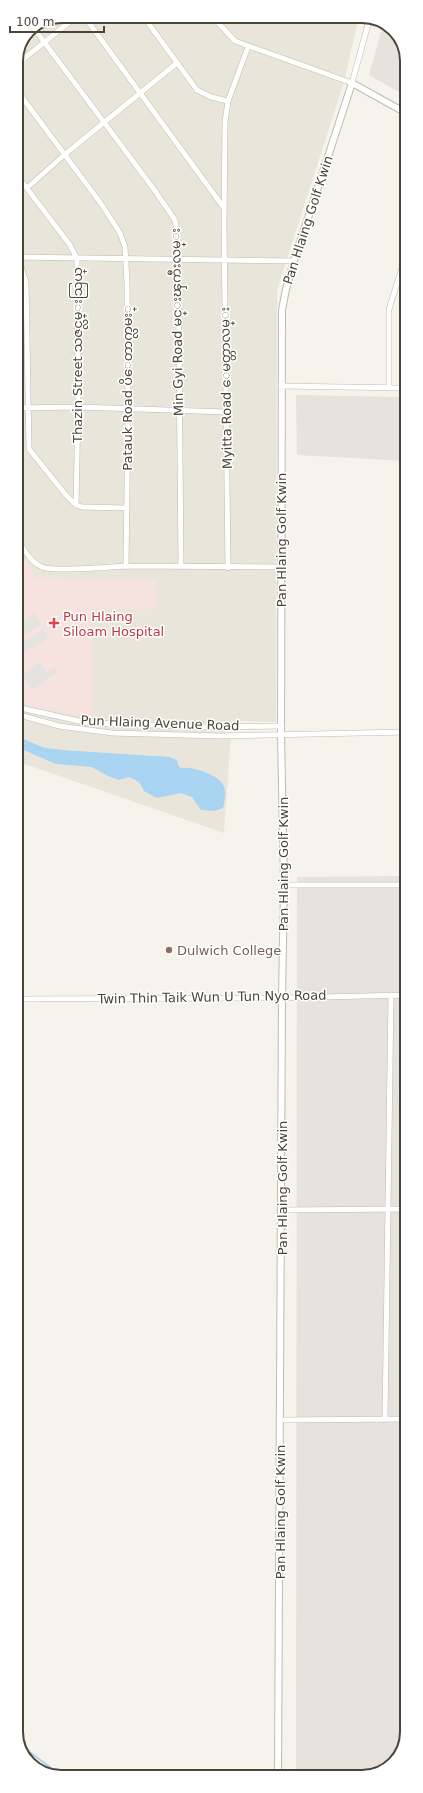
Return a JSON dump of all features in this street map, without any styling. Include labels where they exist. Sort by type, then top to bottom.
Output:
[{"type":"street","points":[[23,59],[68,23]]},
{"type":"street","points":[[89,23],[224,208]]},
{"type":"street","points":[[148,23],[197,90],[211,97],[228,101]]},
{"type":"street","points":[[218,23],[235,41],[248,47],[352,83],[400,110]]},
{"type":"street","points":[[352,83],[368,24]]},
{"type":"street","name":"Min Gyi Road မင္းၾကီးလမ္း","points":[[36,32],[175,220],[178,236],[181,566]]},
{"type":"street","name":"Myitta Road ေမတ္တာလမ္း","points":[[228,568],[224,208],[225,122],[228,101],[248,47]]},
{"type":"street","points":[[26,188],[177,63]]},
{"type":"street","name":"Pan Hlaing Golf Kwin","points":[[278,1770],[282,998],[284,885],[281,735],[282,310],[294,261],[352,83]]},
{"type":"street","name":"Patauk Road ပိေတာက္လမး္","points":[[23,99],[102,205],[120,233],[126,247],[128,409],[126,566]]},
{"type":"street","name":"Thazin Street သဇင္လမ္းသြယ္","points":[[23,184],[70,245],[77,259],[78,407],[76,505]]},
{"type":"street","points":[[23,256],[77,259],[127,258],[294,261]]},
{"type":"street","points":[[23,273],[26,282],[29,449],[65,494],[76,505],[82,507],[127,508]]},
{"type":"street","points":[[389,387],[390,309],[400,275]]},
{"type":"street","points":[[281,386],[400,388]]},
{"type":"street","points":[[23,408],[78,407],[227,412]]},
{"type":"street","points":[[23,547],[32,560],[43,568],[126,566],[228,568],[282,567]]},
{"type":"street","name":"Pun Hlaing Avenue Road","points":[[23,709],[88,723],[195,727],[282,726]]},
{"type":"street","name":"Pun Hlaing Avenue Road","points":[[23,716],[59,726],[112,733],[220,736],[400,732]]},
{"type":"street","points":[[284,885],[400,885]]},
{"type":"street","points":[[385,1419],[391,995]]},
{"type":"street","name":"Twin Thin Taik Wun U Tun Nyo Road","points":[[23,999],[282,998],[400,995]]},
{"type":"street","points":[[282,1210],[400,1209]]},
{"type":"street","points":[[280,1420],[400,1419]]},
{"type":"shaded area","points":[[357,23],[344,82],[277,290],[276,722],[232,721],[224,833],[23,763],[23,61],[26,46],[29,40],[40,29],[53,24]]},
{"type":"shaded area","points":[[382,29],[391,36],[399,53],[400,93],[369,75]]},
{"type":"shaded area","points":[[400,317],[400,346],[399,320]]},
{"type":"shaded area","points":[[296,395],[400,397],[400,461],[297,455]]},
{"type":"shaded area","name":"Pun Hlaing Siloam Hospital","points":[[23,558],[37,579],[155,580],[156,609],[91,609],[92,717],[39,709],[23,703]]},
{"type":"shaded area","points":[[34,613],[41,624],[23,636],[23,620]]},
{"type":"shaded area","points":[[43,630],[48,638],[23,654],[23,642]]},
{"type":"shaded area","points":[[40,662],[47,672],[54,667],[58,672],[33,690],[23,674]]},
{"type":"shaded area","points":[[400,876],[400,1732],[396,1749],[387,1761],[377,1767],[362,1770],[296,1770],[297,877]]},
{"type":"water","points":[[23,739],[45,748],[169,757],[177,760],[178,765],[181,768],[191,768],[203,771],[219,780],[224,786],[225,792],[223,808],[215,811],[201,810],[192,797],[181,793],[157,798],[144,791],[139,782],[129,777],[119,780],[92,767],[56,764],[23,750]]},
{"type":"waterway","points":[[28,1751],[53,1769]]},
{"type":"place","name":"Pun Hlaing Siloam Hospital","points":[[54,623]]},
{"type":"place","name":"Dulwich College","points":[[169,950]]}]
